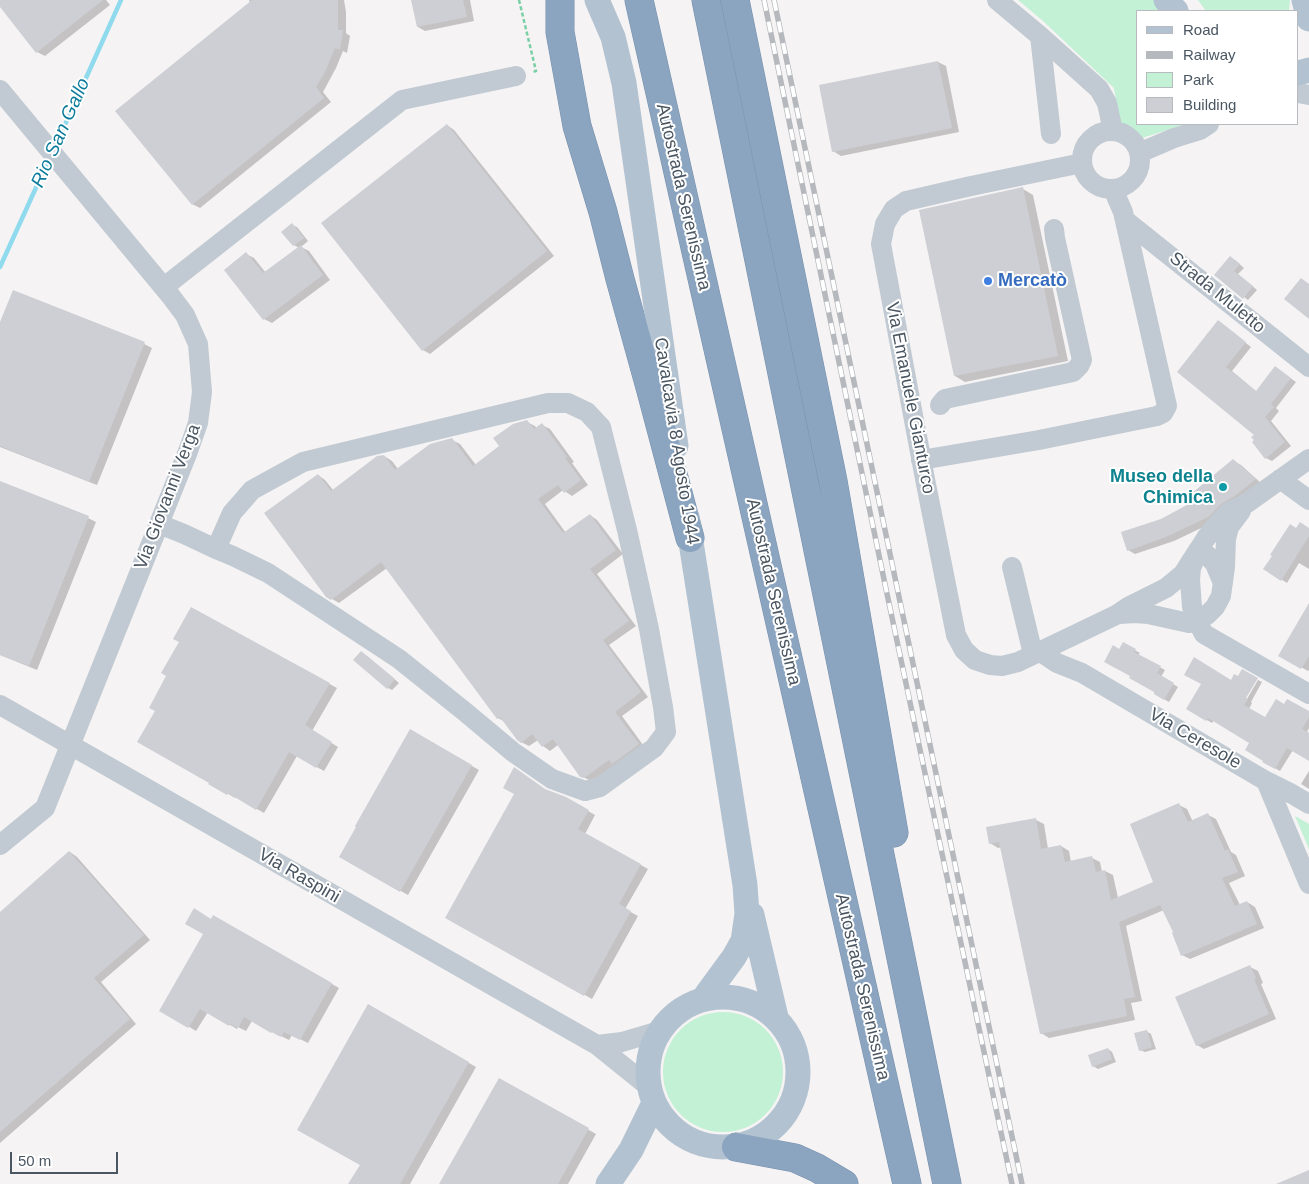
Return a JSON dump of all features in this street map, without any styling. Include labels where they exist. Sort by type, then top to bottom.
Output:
[{"type":"highway","points":[[560,0],[560,32],[577,126],[603,212],[690,538]]},
{"type":"highway","name":"Autostrada Serenissima","points":[[639,0],[907,1184]]},
{"type":"highway","points":[[706,0],[947,1184]]},
{"type":"highway","points":[[735,0],[833,481],[955,1184]]},
{"type":"highway","points":[[736,1146],[795,1158],[844,1184]]},
{"type":"main road","name":"Cavalcavia 8 Agosto 1944","points":[[597,0],[613,38],[624,83],[665,375],[745,886],[776,1017]]},
{"type":"main road","points":[[1166,0],[1175,10]]},
{"type":"main road","name":"Cavalcavia 8 Agosto 1944","points":[[704,998],[723,973],[743,940],[747,914],[745,886]]},
{"type":"main road","points":[[730,996],[755,1002],[776,1017],[790,1036],[798,1059],[796,1090],[791,1105],[777,1125],[758,1139],[736,1146],[718,1147],[700,1144],[683,1136],[666,1122],[652,1095],[647,1068],[651,1049],[659,1031],[671,1016],[687,1005],[704,998],[730,996]]},
{"type":"main road","points":[[608,1184],[631,1150],[652,1095]]},
{"type":"main road","points":[[631,1150],[652,1139],[663,1136],[683,1136]]},
{"type":"street","points":[[997,0],[1099,89],[1107,103],[1113,131]]},
{"type":"street","points":[[1040,36],[1051,134]]},
{"type":"street","points":[[164,287],[402,100],[516,76]]},
{"type":"street","name":"Via Giovanni Verga","points":[[0,90],[164,287],[185,315],[198,344],[202,392],[198,423],[187,454],[45,808],[0,846]]},
{"type":"street","points":[[1139,153],[1174,138],[1200,130],[1208,125]]},
{"type":"street","points":[[1105,132],[1122,133],[1130,138],[1139,153],[1140,162],[1138,170],[1133,178],[1120,186],[1104,188],[1096,184],[1089,179],[1082,163],[1083,155],[1090,140],[1105,132]]},
{"type":"street","name":"Via Emanuele Gianturco","points":[[1082,163],[906,201],[894,209],[885,224],[881,244],[921,460],[956,635],[960,643],[964,650],[976,660],[990,665],[1002,666],[1018,662],[1082,631]]},
{"type":"street","points":[[921,460],[1040,440],[1164,413],[1167,406],[1124,216],[1120,186]]},
{"type":"street","name":"Strada Muletto","points":[[1124,216],[1309,367]]},
{"type":"street","points":[[940,405],[945,399],[1073,372],[1079,366],[1082,360],[1054,229]]},
{"type":"street","points":[[159,524],[268,573],[399,659],[513,752],[552,779],[585,791],[600,787],[654,748],[666,732],[649,629],[601,427],[587,412],[568,404],[548,403],[303,462],[252,490],[232,513],[216,549]]},
{"type":"street","points":[[1082,673],[1076,666],[1073,658],[1082,631],[1116,615],[1128,606],[1159,592],[1173,583],[1183,574],[1213,528],[1229,512],[1247,503],[1309,459]]},
{"type":"street","points":[[1280,479],[1309,500]]},
{"type":"street","points":[[1116,615],[1141,613],[1188,623],[1197,621],[1207,615],[1215,607],[1220,596],[1229,527],[1247,503]]},
{"type":"street","points":[[1199,549],[1215,564],[1223,583]]},
{"type":"street","points":[[1199,549],[1191,568],[1190,580],[1192,607],[1204,634],[1309,694]]},
{"type":"street","points":[[1012,567],[1036,653]]},
{"type":"street","name":"Via Ceresole","points":[[1036,653],[1082,673],[1266,781],[1309,804]]},
{"type":"street","name":"Via Raspini","points":[[0,705],[598,1045],[652,1095]]},
{"type":"street","points":[[1266,781],[1309,884]]},
{"type":"street","points":[[598,1045],[622,1042],[659,1031]]},
{"type":"path","points":[[516,76],[536,71],[519,0]]},
{"type":"green space","points":[[1018,0],[1161,0],[1169,10],[1136,10],[1136,125],[1183,125],[1142,138],[1120,122],[1114,88]]},
{"type":"green space","points":[[1198,0],[1290,0],[1289,10],[1205,10]]},
{"type":"green space","points":[[1295,816],[1309,824],[1309,849]]},
{"type":"green space","points":[[723,1012],[746,1016],[766,1029],[779,1049],[783,1072],[779,1095],[766,1115],[746,1128],[723,1132],[700,1128],[680,1115],[667,1095],[663,1072],[667,1049],[680,1029],[700,1016]]},
{"type":"building","points":[[0,0],[103,0],[36,53],[0,7]]},
{"type":"building","points":[[252,0],[338,0],[338,30],[343,30],[340,50],[335,48],[325,72],[316,87],[324,98],[192,205],[115,111]]},
{"type":"building","points":[[411,0],[463,0],[467,17],[417,27]]},
{"type":"building","points":[[938,61],[952,128],[832,152],[819,85]]},
{"type":"building","points":[[447,124],[547,251],[422,351],[321,223]]},
{"type":"building","name":"Mercatò","points":[[1023,187],[1058,356],[954,376],[919,210]]},
{"type":"building","points":[[292,223],[304,238],[293,246],[281,232]]},
{"type":"building","points":[[301,245],[323,275],[263,320],[224,270],[246,252],[263,273]]},
{"type":"building","points":[[1230,256],[1240,264],[1234,271],[1253,286],[1243,299],[1214,275]]},
{"type":"building","points":[[1301,278],[1309,284],[1309,319],[1284,299]]},
{"type":"building","points":[[13,290],[145,342],[89,482],[0,446],[0,322]]},
{"type":"building","points":[[1218,320],[1246,342],[1226,367],[1256,391],[1275,366],[1291,378],[1271,404],[1274,407],[1265,417],[1285,442],[1265,459],[1252,442],[1254,440],[1251,437],[1254,435],[1177,372]]},
{"type":"building","points":[[527,420],[534,429],[542,423],[581,480],[564,493],[558,485],[538,499],[563,533],[590,514],[616,550],[590,569],[629,621],[603,640],[641,692],[615,712],[639,744],[612,764],[609,760],[584,778],[580,777],[553,739],[542,747],[532,734],[521,743],[500,717],[497,719],[381,562],[331,600],[326,597],[264,513],[318,474],[331,491],[377,456],[384,455],[395,470],[430,444],[452,438],[473,466],[499,446],[493,438],[513,424]]},
{"type":"building","points":[[1233,459],[1256,479],[1221,504],[1208,517],[1166,537],[1127,551],[1121,532],[1161,519],[1196,500],[1191,494]]},
{"type":"building","points":[[0,481],[89,516],[29,666],[0,655]]},
{"type":"building","points":[[1300,522],[1309,528],[1309,536],[1281,581],[1263,569],[1290,524],[1296,528]]},
{"type":"building","points":[[1309,603],[1309,656],[1301,669],[1278,656]]},
{"type":"building","points":[[191,607],[330,683],[305,725],[332,742],[316,768],[289,752],[256,810],[137,742],[155,711],[149,708],[166,676],[161,673],[179,642],[173,639]]},
{"type":"building","points":[[1123,642],[1136,649],[1134,652],[1161,666],[1157,673],[1174,683],[1164,700],[1129,678],[1130,676],[1104,662],[1113,645],[1119,649]]},
{"type":"building","points":[[361,651],[395,679],[387,689],[353,660]]},
{"type":"building","points":[[1194,657],[1231,680],[1234,674],[1238,676],[1242,669],[1258,678],[1244,705],[1265,717],[1276,699],[1284,704],[1287,699],[1309,711],[1309,717],[1302,729],[1309,733],[1309,761],[1287,748],[1275,769],[1245,750],[1249,743],[1208,718],[1206,721],[1186,709],[1201,684],[1184,675]]},
{"type":"building","points":[[410,729],[472,765],[400,892],[339,857]]},
{"type":"building","points":[[514,767],[545,789],[566,797],[589,810],[578,829],[641,864],[619,904],[631,911],[584,996],[445,918],[514,794],[503,788]]},
{"type":"building","points":[[1179,803],[1188,822],[1208,813],[1225,851],[1228,849],[1238,872],[1222,878],[1235,906],[1247,901],[1257,924],[1181,956],[1173,932],[1160,905],[1119,922],[1135,997],[1124,999],[1127,1016],[1040,1034],[999,842],[989,844],[986,827],[1036,818],[1041,849],[1061,845],[1065,862],[1092,856],[1096,872],[1105,870],[1111,900],[1153,882],[1130,824]]},
{"type":"building","points":[[69,851],[144,935],[94,978],[130,1019],[0,1132],[0,912]]},
{"type":"building","points":[[194,908],[211,919],[213,915],[332,983],[300,1040],[284,1032],[281,1037],[271,1033],[244,1017],[238,1028],[230,1024],[229,1026],[200,1009],[188,1028],[159,1011],[203,934],[185,924]]},
{"type":"building","points":[[1250,965],[1269,1014],[1196,1046],[1175,997]]},
{"type":"building","points":[[368,1004],[469,1062],[400,1184],[348,1184],[360,1165],[297,1130]]},
{"type":"building","points":[[1147,1030],[1152,1047],[1139,1051],[1134,1033]]},
{"type":"building","points":[[1108,1048],[1112,1059],[1092,1067],[1088,1055]]},
{"type":"building","points":[[499,1078],[589,1128],[558,1184],[439,1184]]},
{"type":"building","points":[[1309,1170],[1309,1184],[1276,1184]]},
{"type":"waterway","name":"Rio San Gallo","points":[[55,147],[121,0]]},
{"type":"waterway","name":"Rio San Gallo","points":[[0,267],[49,159]]},
{"type":"railway","points":[[764,0],[1012,1184]]},
{"type":"railway","points":[[774,0],[1022,1184]]},
{"type":"place","name":"Mercatò","points":[[988,281]]},
{"type":"place","name":"Museo della Chimica","points":[[1223,487]]}]
